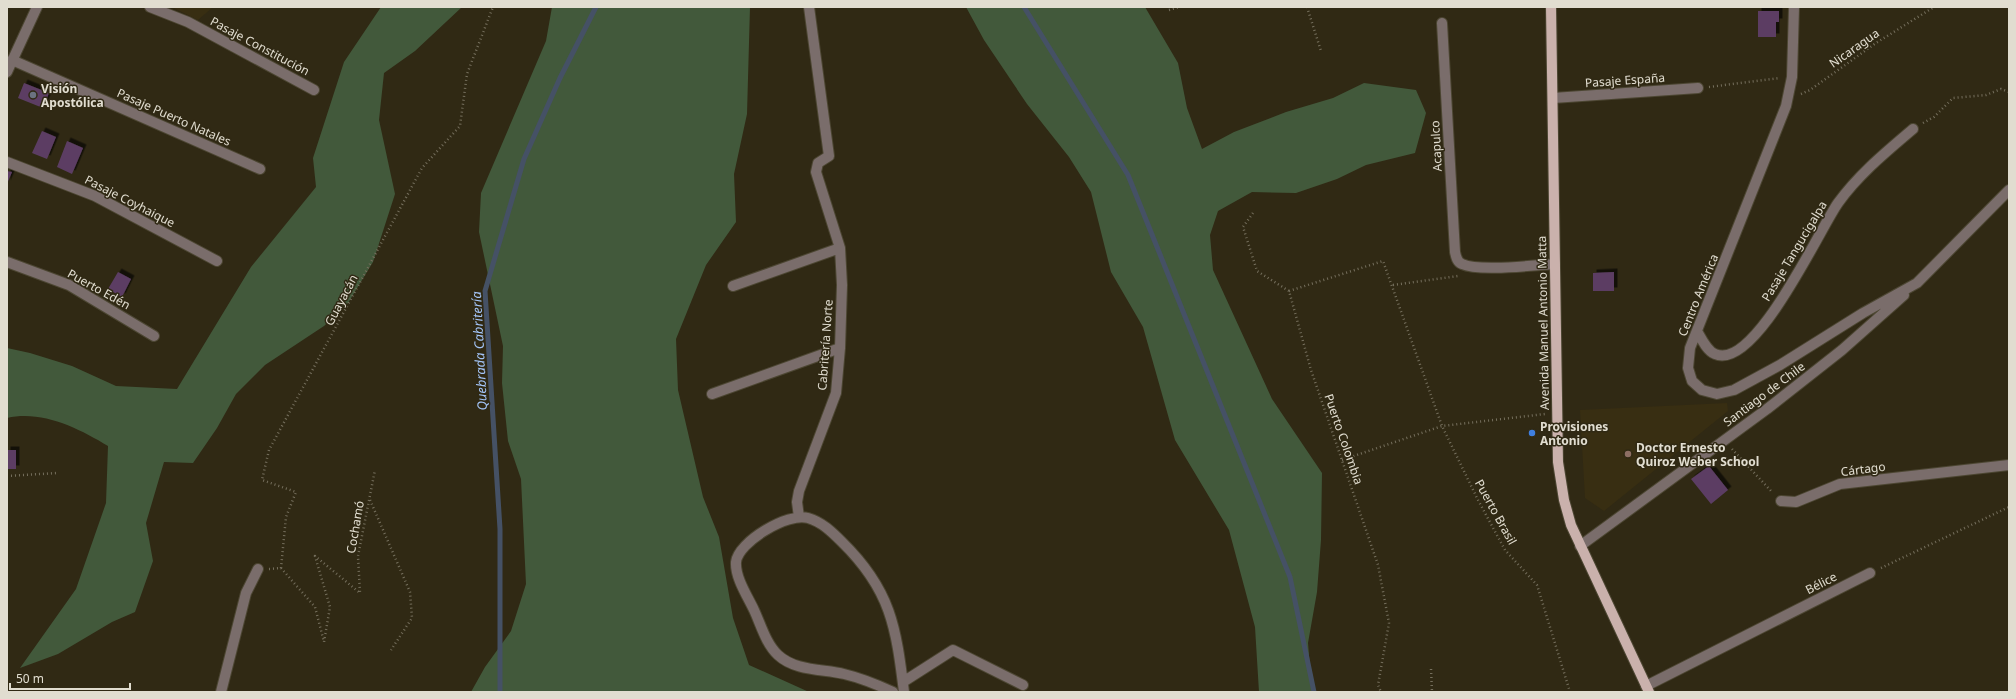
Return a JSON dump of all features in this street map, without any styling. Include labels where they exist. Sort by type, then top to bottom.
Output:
[{"type":"main road","name":"Avenida Manuel Antonio Matta","points":[[1551,7],[1558,462],[1564,500],[1571,525],[1648,689]]},
{"type":"street","points":[[7,72],[37,7]]},
{"type":"street","name":"Pasaje Constitución","points":[[150,7],[188,22],[314,90]]},
{"type":"street","name":"Cabritería Norte","points":[[799,517],[797,502],[799,492],[836,392],[840,348],[842,285],[840,248],[816,172],[818,163],[829,156],[809,7]]},
{"type":"street","name":"Centro América","points":[[1795,7],[1792,77],[1786,106],[1690,348],[1688,368],[1692,381],[1702,390],[1717,394],[1734,390],[1863,313],[1917,283],[2009,190]]},
{"type":"street","name":"Acapulco","points":[[1442,23],[1455,252],[1457,260],[1462,264]]},
{"type":"street","name":"Pasaje Puerto Natales","points":[[12,60],[260,169]]},
{"type":"street","name":"Pasaje España","points":[[1553,98],[1698,88]]},
{"type":"street","name":"Pasaje Tangucigalpa","points":[[1696,330],[1707,347],[1715,354],[1726,355],[1735,352],[1745,345],[1784,298],[1837,204],[1861,174],[1913,129]]},
{"type":"street","name":"Pasaje Coyhaique","points":[[7,162],[95,196],[217,261]]},
{"type":"street","points":[[733,286],[840,248]]},
{"type":"street","name":"Puerto Edén","points":[[7,262],[69,285],[154,336]]},
{"type":"street","points":[[1462,264],[1482,267],[1555,264]]},
{"type":"street","name":"Santiago de Chile","points":[[1580,546],[1724,441],[1842,350],[1917,283]]},
{"type":"street","points":[[712,394],[840,348]]},
{"type":"street","name":"Cártago","points":[[1781,501],[1796,502],[1840,484],[2009,465]]},
{"type":"street","points":[[893,692],[846,674],[806,668],[789,663],[778,656],[769,644],[739,578],[736,564],[738,554],[746,544],[784,521],[799,517],[807,517],[819,522],[829,530],[866,569],[879,588],[889,608],[898,645],[903,687],[953,650],[1023,685]]},
{"type":"street","points":[[220,692],[246,593],[258,569]]},
{"type":"street","name":"Bélice","points":[[1648,689],[1870,574]]},
{"type":"path","name":"Guayacán","points":[[282,568],[286,516],[296,492],[262,480],[269,450],[422,168],[460,126],[468,74],[493,7]]},
{"type":"path","points":[[1169,10],[1179,7]]},
{"type":"path","points":[[1307,7],[1322,51]]},
{"type":"path","name":"Nicaragua","points":[[1786,106],[1876,43],[1934,7]]},
{"type":"path","points":[[1698,88],[1792,77]]},
{"type":"path","points":[[1913,129],[1934,117],[1953,98],[1986,95],[2001,89],[2009,92]]},
{"type":"path","points":[[1254,213],[1243,227],[1257,271],[1289,291]]},
{"type":"path","name":"Puerto Brasil","points":[[1289,291],[1383,261],[1393,285],[1442,426],[1478,500],[1505,550],[1537,585],[1570,692]]},
{"type":"path","points":[[1393,285],[1457,277],[1462,264]]},
{"type":"path","name":"Puerto Colombia","points":[[1289,291],[1311,370],[1378,565],[1388,623],[1378,685],[1381,692]]},
{"type":"path","points":[[1342,460],[1442,426],[1558,412]]},
{"type":"path","points":[[1724,441],[1781,501]]},
{"type":"path","name":"Cochamó","points":[[282,568],[315,607],[324,642],[330,607],[314,556],[360,593],[358,556],[375,470]]},
{"type":"path","points":[[7,476],[58,474]]},
{"type":"path","points":[[369,499],[410,592],[412,618],[391,650]]},
{"type":"path","points":[[1870,574],[2009,507]]},
{"type":"path","points":[[258,569],[282,568]]},
{"type":"path","points":[[1431,669],[1432,692]]},
{"type":"shaded area","points":[[172,7],[213,7],[198,20]]},
{"type":"shaded area","name":"Doctor Ernesto Quiroz Weber School","points":[[1727,403],[1728,411],[1604,511],[1585,498],[1580,410]]},
{"type":"green space","points":[[381,7],[462,7],[415,51],[384,73],[379,120],[395,194],[373,262],[348,303],[324,326],[265,365],[236,394],[217,428],[193,463],[164,462],[146,523],[153,561],[135,612],[112,622],[58,654],[20,668],[76,589],[106,503],[108,446],[72,427],[59,422],[33,416],[7,418],[7,348],[30,353],[72,366],[116,386],[177,389],[251,267],[316,187],[313,158],[344,62]]},
{"type":"green space","points":[[552,7],[750,7],[747,114],[734,174],[736,222],[706,265],[676,339],[678,390],[703,497],[719,537],[733,618],[749,665],[809,692],[471,692],[485,667],[511,631],[526,584],[521,479],[508,441],[502,383],[503,346],[479,232],[481,193],[546,41]]},
{"type":"green space","points":[[966,7],[1145,7],[1178,63],[1187,108],[1202,149],[1234,132],[1286,112],[1333,98],[1364,83],[1416,90],[1426,113],[1415,153],[1366,165],[1337,179],[1296,193],[1252,192],[1218,211],[1210,235],[1213,270],[1272,399],[1322,473],[1321,540],[1317,592],[1308,643],[1312,692],[1259,692],[1255,627],[1229,530],[1175,440],[1143,327],[1111,272],[1091,192],[1069,157],[1027,104],[984,40]]},
{"type":"building","points":[[1758,11],[1779,11],[1779,22],[1776,22],[1776,37],[1758,37]]},
{"type":"building","name":"Visión Apostólica","points":[[24,83],[49,93],[43,108],[18,98]]},
{"type":"building","points":[[42,131],[56,137],[47,159],[32,153]]},
{"type":"building","points":[[67,141],[83,148],[72,174],[57,167]]},
{"type":"building","points":[[7,171],[12,172],[7,184]]},
{"type":"building","points":[[118,272],[131,279],[122,297],[108,289]]},
{"type":"building","points":[[1614,272],[1614,291],[1593,291],[1593,273]]},
{"type":"building","points":[[7,450],[16,450],[16,469],[7,469]]},
{"type":"building","points":[[1709,466],[1728,490],[1711,504],[1691,479]]},
{"type":"waterway","name":"Quebrada Cabritería","points":[[500,692],[500,529],[485,291],[524,159],[560,78],[596,7]]},
{"type":"waterway","points":[[1024,7],[1128,175],[1290,577],[1314,692]]},
{"type":"place","name":"Visión Apostólica","points":[[33,95]]},
{"type":"place","name":"Provisiones Antonio","points":[[1532,433]]},
{"type":"place","name":"Doctor Ernesto Quiroz Weber School","points":[[1628,454]]}]
